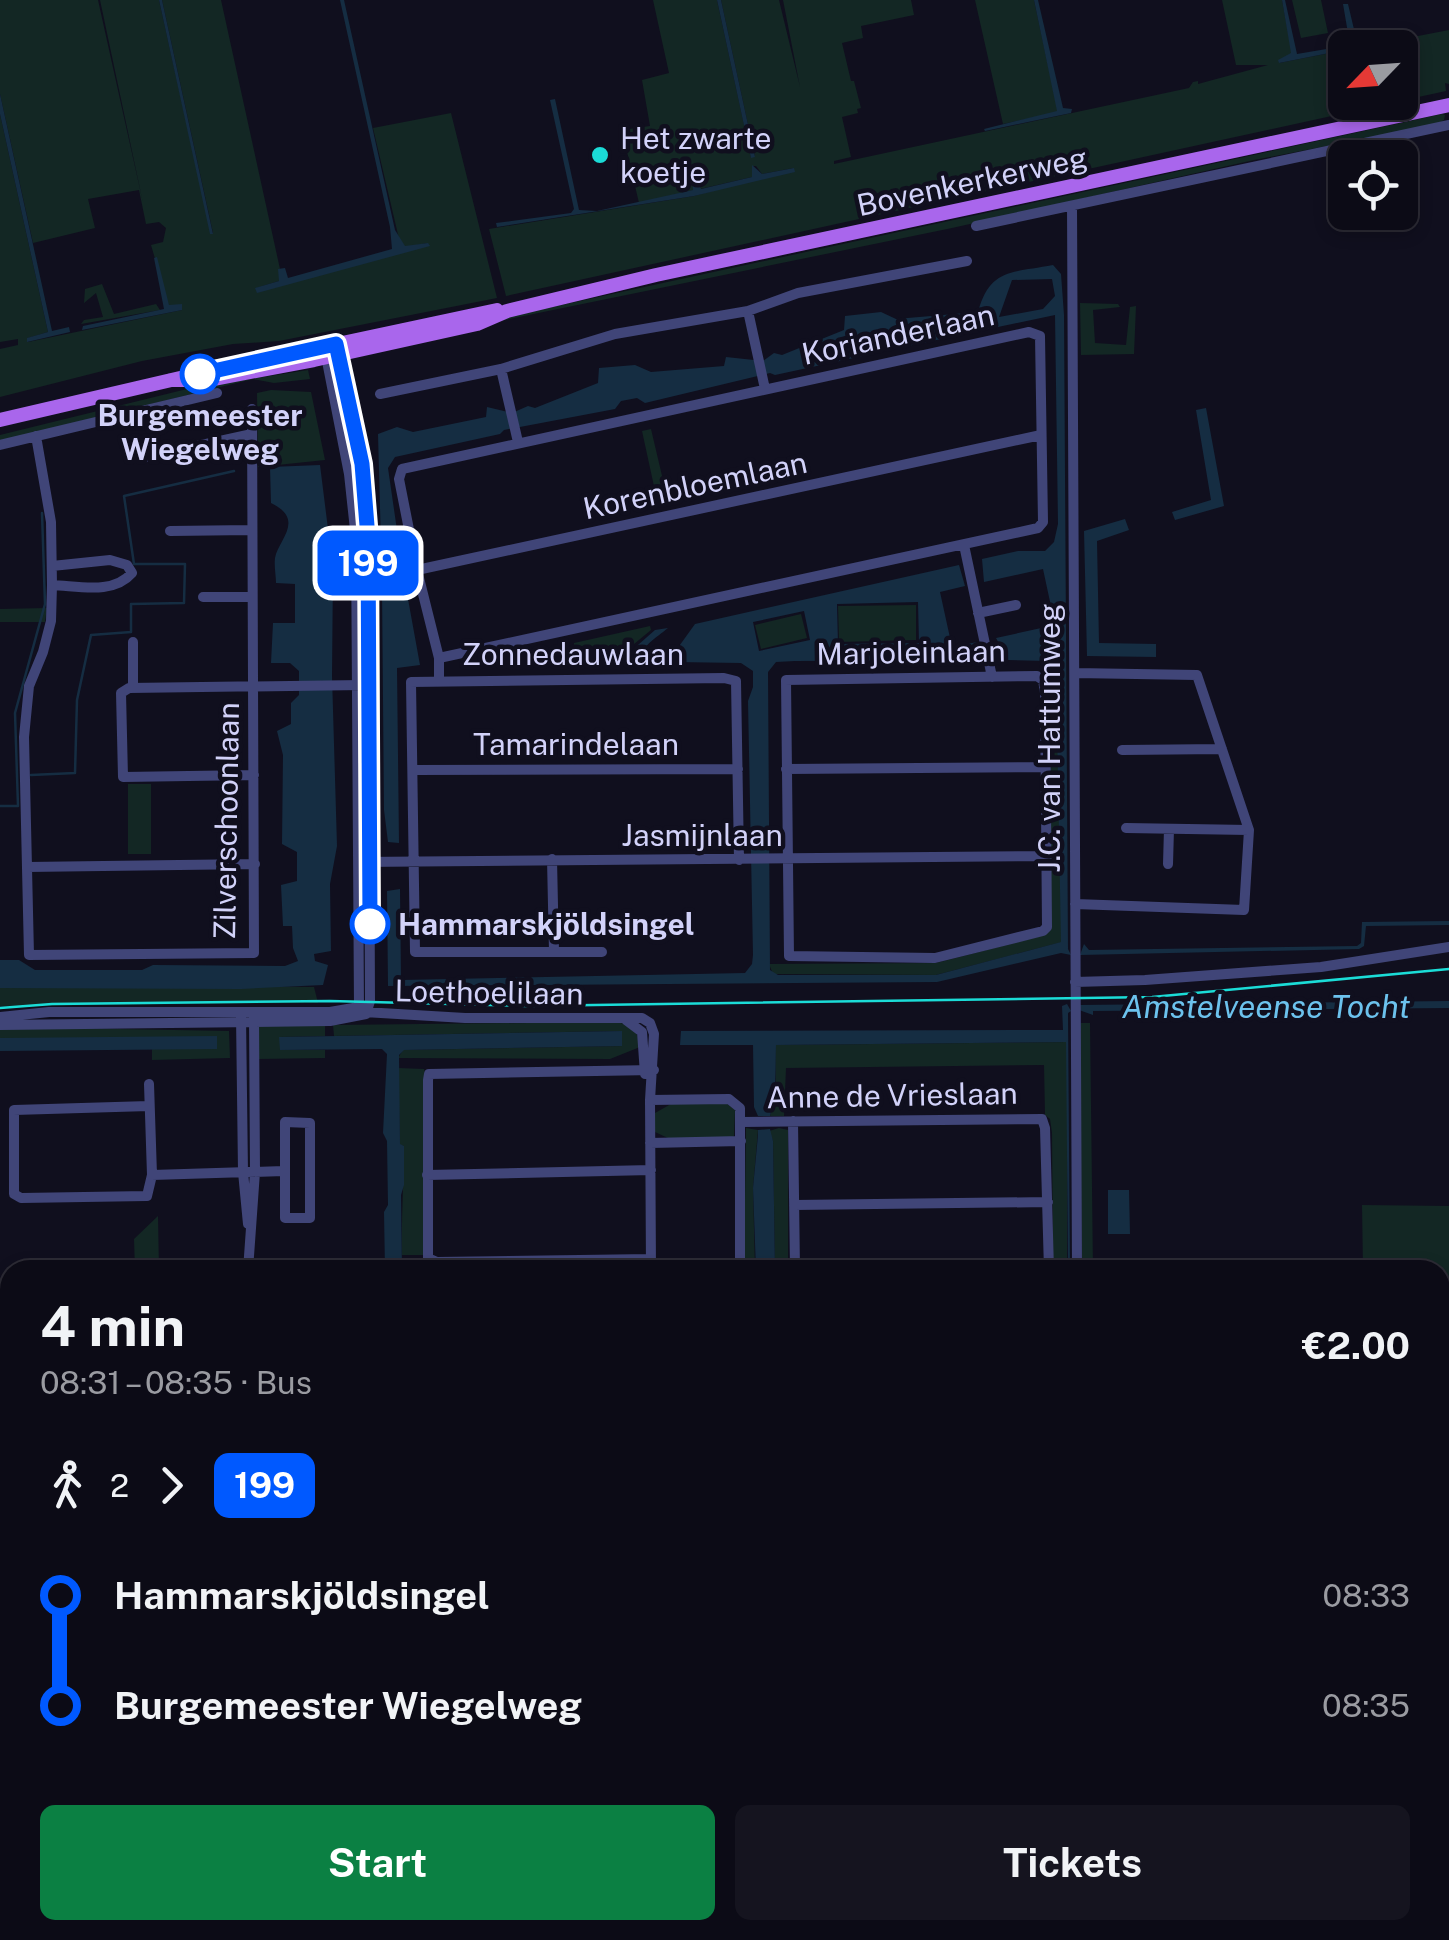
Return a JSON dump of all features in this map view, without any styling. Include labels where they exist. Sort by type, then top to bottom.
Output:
[{"type":"main road","name":"Bovenkerkerweg","points":[[0,420],[170,380],[476,324],[506,311],[570,296],[1449,106]]},
{"type":"street","name":"Bovenkerkerweg","points":[[976,226],[1449,125]]},
{"type":"street","name":"J.C. van Hattumweg","points":[[1072,206],[1077,1260]]},
{"type":"street","points":[[380,394],[501,369],[615,334],[748,311],[798,292],[967,260]]},
{"type":"street","points":[[748,311],[764,383]]},
{"type":"street","name":"Korianderlaan","points":[[439,658],[1041,526],[1040,340],[1033,332],[764,383],[517,437],[402,469],[399,479],[439,658],[439,680]]},
{"type":"street","points":[[0,1021],[254,1017],[330,1021],[363,1011],[370,1002],[365,862],[363,472],[331,350]]},
{"type":"street","points":[[331,350],[362,538]]},
{"type":"street","points":[[501,369],[517,437]]},
{"type":"street","points":[[0,445],[217,392]]},
{"type":"street","name":"Zilverschoonlaan","points":[[36,436],[51,522],[52,585],[50,620],[44,652],[29,686],[24,737],[29,955],[254,953],[252,409]]},
{"type":"street","points":[[142,458],[252,434]]},
{"type":"street","name":"Korenbloemlaan","points":[[363,571],[417,570],[1041,434]]},
{"type":"street","points":[[350,474],[363,472]]},
{"type":"street","points":[[170,530],[251,530]]},
{"type":"street","points":[[964,545],[992,676]]},
{"type":"street","points":[[52,566],[110,560],[127,565],[132,573],[124,583],[106,588],[52,585]]},
{"type":"street","points":[[203,597],[252,597]]},
{"type":"street","points":[[978,613],[1016,605]]},
{"type":"street","points":[[133,642],[133,688]]},
{"type":"street","points":[[1075,674],[1197,675],[1248,830],[1244,910],[1075,904]]},
{"type":"street","name":"Marjoleinlaan","points":[[992,676],[1037,676],[1043,680],[1046,927],[1043,931],[935,958],[789,956],[782,860],[786,680],[992,676]]},
{"type":"street","name":"Zonnedauwlaan","points":[[554,952],[417,954],[411,682],[724,678],[736,682],[742,860]]},
{"type":"street","points":[[254,774],[123,776],[121,694],[133,688],[363,685]]},
{"type":"street","points":[[1122,750],[1222,749]]},
{"type":"street","points":[[786,770],[1045,767]]},
{"type":"street","name":"Tamarindelaan","points":[[413,770],[738,768]]},
{"type":"street","points":[[1126,828],[1248,830]]},
{"type":"street","points":[[1168,829],[1168,864]]},
{"type":"street","name":"Jasmijnlaan","points":[[365,862],[1045,856]]},
{"type":"street","points":[[552,860],[554,952],[602,952]]},
{"type":"street","points":[[27,867],[255,864]]},
{"type":"street","points":[[1075,982],[1321,967],[1449,947]]},
{"type":"street","name":"Loethoelilaan","points":[[363,1011],[534,1020],[642,1018],[650,1024],[654,1034],[649,1070],[651,1260]]},
{"type":"street","points":[[241,1017],[249,1172],[248,1260]]},
{"type":"street","points":[[249,1172],[254,1017]]},
{"type":"street","points":[[432,1260],[428,1258],[429,1074],[649,1070]]},
{"type":"street","points":[[149,1084],[152,1176],[147,1196],[21,1198],[14,1194],[14,1110],[149,1106]]},
{"type":"street","points":[[650,1100],[728,1099],[740,1108],[740,1260]]},
{"type":"street","name":"Anne de Vrieslaan","points":[[742,1122],[1042,1119],[1048,1202]]},
{"type":"street","points":[[793,1121],[795,1260]]},
{"type":"street","points":[[285,1122],[310,1123],[310,1218],[285,1218],[284,1171],[285,1122]]},
{"type":"street","points":[[650,1143],[742,1142]]},
{"type":"street","points":[[428,1174],[651,1170]]},
{"type":"street","points":[[152,1176],[284,1171]]},
{"type":"street","points":[[794,1205],[1048,1202],[1049,1260]]},
{"type":"green space","points":[[0,0],[98,0],[143,203],[100,0],[159,0],[211,234],[162,0],[221,0],[280,269],[279,281],[256,288],[428,243],[405,247],[400,243],[373,128],[451,113],[497,298],[279,341],[233,344],[142,361],[0,397],[0,349],[18,345],[18,339],[0,342],[0,114],[48,332],[28,338],[28,342],[182,310],[182,305],[169,306],[151,245],[163,242],[166,228],[159,222],[146,224],[139,190],[88,199],[95,228],[33,243],[0,94]]},
{"type":"green space","points":[[653,0],[717,0],[751,157],[755,157],[721,0],[779,0],[800,87],[783,0],[911,0],[914,15],[861,26],[863,38],[842,43],[861,108],[858,113],[842,117],[851,157],[834,164],[1189,88],[1193,82],[1198,84],[1268,65],[1236,65],[1222,0],[1282,0],[1292,54],[1279,63],[1328,53],[1328,117],[506,296],[489,229],[694,196],[794,168],[762,174],[752,166],[752,177],[700,189],[693,177],[694,190],[639,203],[622,130],[650,126],[642,80],[669,73]]},
{"type":"green space","points":[[975,0],[1034,0],[1058,112],[1003,124]]},
{"type":"green space","points":[[1292,0],[1321,0],[1328,33],[1301,38]]},
{"type":"green space","points":[[1449,30],[1446,91],[1418,97],[1418,36]]},
{"type":"green space","points":[[1445,115],[1435,125],[1357,140],[1328,140],[1328,146],[952,228],[490,323],[520,314],[1418,119]]},
{"type":"green space","points":[[102,284],[114,314],[156,304],[160,310],[81,324],[103,317],[96,293],[84,303],[85,289]]},
{"type":"green space","points":[[1080,303],[1118,304],[1120,307],[1093,310],[1095,343],[1126,345],[1130,307],[1136,306],[1134,354],[1081,355]]},
{"type":"green space","points":[[308,370],[310,379],[274,383],[253,379],[0,441],[0,435],[187,389]]},
{"type":"green space","points":[[311,392],[325,460],[258,467],[257,393]]},
{"type":"green space","points":[[651,429],[667,497],[657,500],[642,431]]},
{"type":"green space","points":[[916,605],[916,640],[839,642],[838,606]]},
{"type":"green space","points":[[47,608],[45,622],[0,622],[0,609]]},
{"type":"green space","points":[[801,614],[807,638],[761,649],[755,625]]},
{"type":"green space","points":[[650,626],[651,630],[628,649],[574,649],[574,643]]},
{"type":"green space","points":[[1048,697],[1059,697],[1062,942],[936,975],[773,974],[769,964],[936,963],[1045,935]]},
{"type":"green space","points":[[128,784],[151,784],[151,854],[128,854]]},
{"type":"green space","points":[[44,984],[314,987],[318,1003],[0,1006],[0,988]]},
{"type":"green space","points":[[615,1022],[633,1029],[640,1047],[610,1059],[398,1058],[403,1050],[622,1046],[621,1031],[334,1036],[333,1025]]},
{"type":"green space","points":[[1078,1023],[1090,1023],[1093,1260],[1082,1260]]},
{"type":"green space","points":[[258,1025],[325,1025],[325,1036],[280,1037],[280,1050],[325,1050],[325,1058],[258,1059]]},
{"type":"green space","points":[[0,1028],[229,1031],[230,1058],[152,1060],[152,1049],[216,1048],[0,1038]]},
{"type":"green space","points":[[1067,1042],[1067,1260],[1053,1260],[1052,1133],[1050,1119],[1045,1115],[1044,1065],[786,1068],[784,1116],[770,1116],[776,1093],[775,1045]]},
{"type":"green space","points":[[398,1068],[424,1069],[425,1073],[425,1255],[402,1255],[404,1146],[400,1145]]},
{"type":"green space","points":[[725,1102],[735,1110],[734,1136],[728,1140],[670,1139],[655,1132],[655,1113],[671,1104]]},
{"type":"green space","points":[[746,1128],[758,1130],[753,1188],[755,1260],[744,1260]]},
{"type":"green space","points":[[788,1130],[788,1260],[775,1260],[773,1141],[769,1131]]},
{"type":"green space","points":[[1362,1205],[1449,1206],[1449,1260],[1363,1260]]},
{"type":"green space","points":[[158,1216],[159,1260],[135,1260],[134,1239]]},
{"type":"water","points":[[162,0],[213,234],[210,234]]},
{"type":"water","points":[[340,0],[344,0],[395,230],[405,246],[430,246],[257,293],[255,288],[279,281],[278,269],[285,268],[288,278],[392,249]]},
{"type":"water","points":[[717,0],[721,0],[755,157],[751,158]]},
{"type":"water","points":[[1034,0],[1038,0],[1063,108],[1072,109],[1071,113],[985,131],[1057,111]]},
{"type":"water","points":[[1282,0],[1297,54],[1328,49],[1328,53],[1279,63],[1291,53]]},
{"type":"water","points":[[1343,4],[1348,4],[1354,30],[1347,30]]},
{"type":"water","points":[[0,94],[52,331],[69,327],[70,332],[27,342],[27,338],[48,332],[0,114]]},
{"type":"water","points":[[555,99],[579,210],[597,211],[693,190],[692,177],[701,189],[752,177],[752,165],[762,174],[794,168],[795,172],[694,196],[497,227],[496,223],[571,213],[574,209],[550,100]]},
{"type":"water","points":[[157,257],[169,305],[182,304],[182,310],[82,330],[83,326],[164,309],[154,258]]},
{"type":"water","points":[[1053,265],[1061,274],[1064,315],[1071,955],[1061,953],[937,982],[388,986],[387,891],[400,889],[401,980],[745,973],[753,955],[748,701],[753,671],[741,663],[676,662],[672,656],[695,624],[959,565],[965,586],[940,592],[952,647],[977,642],[973,660],[776,662],[768,672],[770,970],[778,975],[936,975],[1061,942],[1056,671],[1047,661],[1008,660],[996,638],[1055,625],[1043,569],[984,582],[982,559],[1018,551],[1045,551],[1054,542],[1058,524],[1055,315],[889,350],[881,345],[869,348],[863,356],[645,403],[637,398],[621,401],[615,409],[504,430],[395,457],[388,468],[399,544],[381,544],[378,434],[397,427],[413,432],[486,417],[487,407],[512,413],[528,406],[535,408],[598,383],[599,368],[635,365],[651,372],[724,366],[726,357],[763,361],[774,353],[782,355],[844,330],[845,316],[881,312],[896,319],[978,312],[996,280],[1014,272]],"holes":[[[1052,279],[1055,296],[1043,309],[999,317],[1012,280]],[[918,602],[919,643],[838,644],[837,604]],[[804,611],[810,640],[759,651],[753,622]]]},
{"type":"water","points":[[1206,408],[1224,506],[1175,520],[1172,512],[1211,500],[1196,410]]},
{"type":"water","points":[[320,465],[333,569],[337,846],[330,884],[331,951],[314,954],[315,961],[328,965],[323,985],[241,989],[0,988],[0,960],[19,960],[35,970],[142,970],[153,965],[285,966],[298,961],[292,926],[283,926],[281,885],[297,881],[297,852],[282,844],[283,755],[277,731],[291,724],[291,703],[299,695],[299,671],[290,663],[271,663],[273,623],[295,623],[295,584],[276,583],[275,558],[288,523],[287,516],[271,503],[270,467]]},
{"type":"water","points":[[1125,519],[1129,530],[1097,541],[1099,643],[1156,644],[1156,657],[1087,656],[1084,531]]},
{"type":"water","points":[[382,588],[406,588],[420,665],[397,668],[399,843],[388,842],[384,810]]},
{"type":"water","points":[[668,628],[645,648],[639,664],[517,664],[537,655],[572,648],[572,652],[630,652],[655,630]]},
{"type":"water","points":[[1449,921],[1449,925],[1366,926],[1364,946],[1359,949],[1080,955],[1084,944],[1089,950],[1357,946],[1361,943],[1362,922]]},
{"type":"water","name":"Amstelveense Tocht","points":[[1449,1001],[1449,1008],[1093,1011],[1093,1015],[1079,1010],[1079,1005]]},
{"type":"water","points":[[1067,1004],[1071,1011],[1070,1260],[1066,1042],[776,1045],[770,1116],[758,1116],[754,1107],[753,1045],[680,1045],[681,1031],[1063,1030],[1062,1006]]},
{"type":"water","points":[[622,1031],[622,1046],[404,1050],[399,1055],[400,1144],[404,1146],[402,1260],[385,1260],[384,1212],[388,1205],[387,1141],[383,1133],[387,1054],[382,1049],[280,1050],[279,1037]]},
{"type":"water","points":[[217,1036],[217,1049],[0,1051],[0,1038]]},
{"type":"water","points":[[770,1129],[773,1141],[775,1260],[756,1260],[753,1188],[758,1130]]},
{"type":"water","points":[[1108,1190],[1129,1190],[1130,1234],[1108,1234]]},
{"type":"waterway","points":[[31,775],[75,773],[77,700],[91,635],[131,632],[131,604],[184,603],[185,564],[134,564],[124,496],[234,471]]},
{"type":"waterway","points":[[0,806],[18,806],[15,713],[45,604],[42,513]]},
{"type":"tram line","points":[[0,1008],[330,1001],[526,1006],[1152,997],[1449,969]]},
{"type":"bus line","name":"199","points":[[200,374],[336,344],[362,464],[368,538],[370,924]]},
{"type":"place","name":"Het zwarte koetje","points":[[600,155]]},
{"type":"place","name":"Burgemeester Wiegelweg","points":[[200,374]]},
{"type":"place","name":"Hammarskjöldsingel","points":[[370,924]]}]
